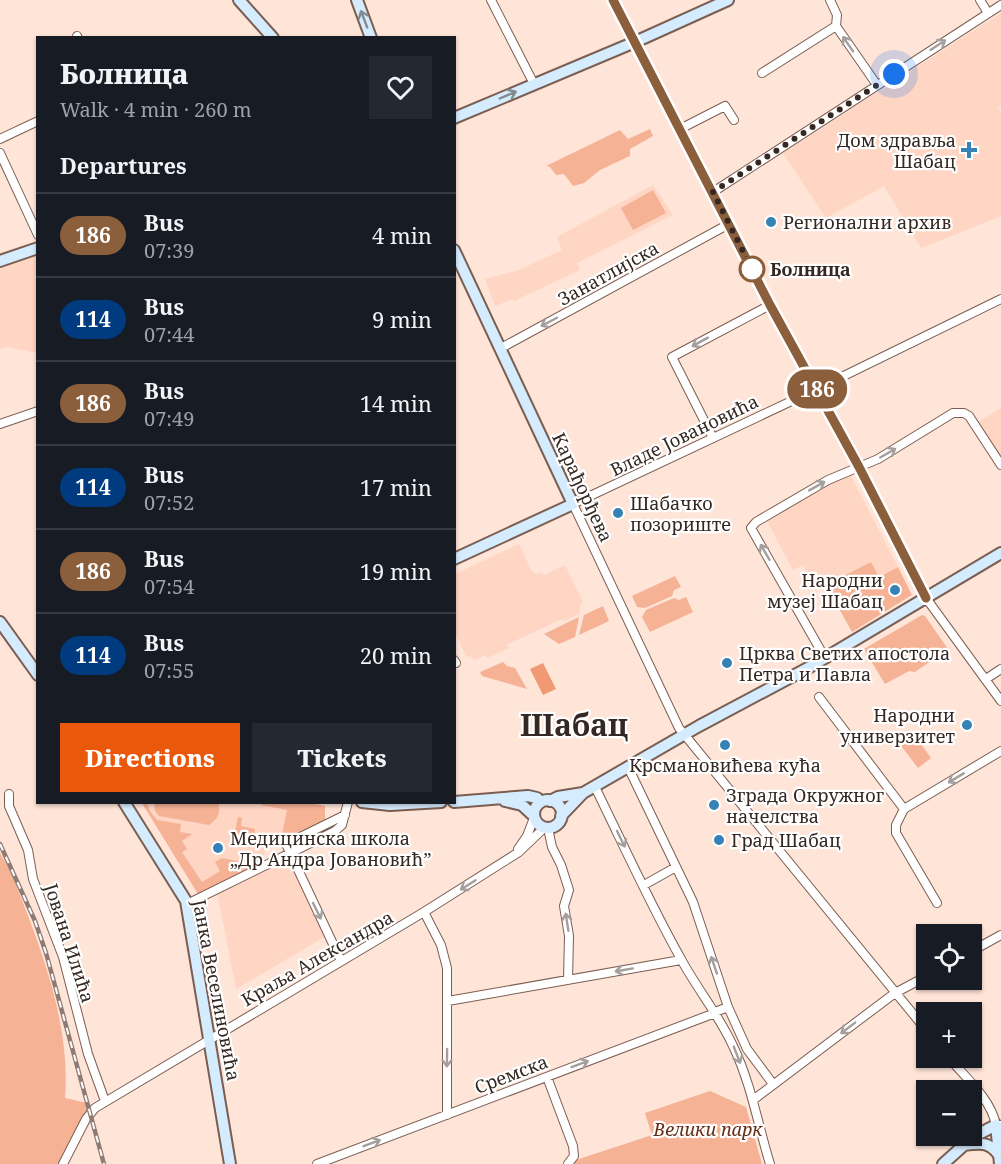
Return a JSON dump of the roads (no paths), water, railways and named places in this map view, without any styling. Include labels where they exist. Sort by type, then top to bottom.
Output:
[{"type":"main road","points":[[239,0],[271,36]]},
{"type":"main road","points":[[357,0],[370,36]]},
{"type":"main road","points":[[456,117],[635,42],[709,4],[728,0]]},
{"type":"main road","points":[[0,261],[36,249]]},
{"type":"main road","name":"Карађорђева","points":[[456,256],[573,504]]},
{"type":"main road","points":[[456,558],[573,504]]},
{"type":"main road","points":[[499,800],[522,805],[534,817],[538,825],[546,828],[557,824],[561,816],[583,793],[825,658],[1001,553]]},
{"type":"main road","points":[[0,622],[36,672]]},
{"type":"main road","points":[[534,817],[536,808],[546,802],[558,797],[583,793]]},
{"type":"main road","points":[[456,802],[528,796],[560,808],[561,816]]},
{"type":"main road","name":"Јанка Веселиновића","points":[[125,804],[187,904],[230,1164]]},
{"type":"main road","points":[[381,804],[407,804]]},
{"type":"main road","points":[[982,1133],[999,1125],[1000,1160]]},
{"type":"main road","points":[[982,1143],[990,1145],[1000,1160]]},
{"type":"main road","points":[[943,1164],[962,1146]]},
{"type":"street","points":[[491,0],[534,84]]},
{"type":"street","points":[[613,0],[770,305],[859,467],[926,598],[1001,701]]},
{"type":"street","points":[[830,0],[837,15],[836,26],[877,85]]},
{"type":"street","points":[[980,0],[988,13]]},
{"type":"street","points":[[713,192],[999,4]]},
{"type":"street","points":[[762,73],[836,26]]},
{"type":"street","points":[[680,129],[725,106],[734,120]]},
{"type":"street","points":[[0,139],[36,122]]},
{"type":"street","points":[[0,153],[36,230]]},
{"type":"street","name":"Занатлијска","points":[[501,348],[729,224]]},
{"type":"street","name":"Владе Јовановића","points":[[573,504],[1001,299]]},
{"type":"street","points":[[712,438],[672,357],[770,305]]},
{"type":"street","points":[[0,424],[36,412]]},
{"type":"street","points":[[825,658],[751,528],[756,522],[822,484],[915,437],[952,414],[964,413],[969,416],[1001,465]]},
{"type":"street","name":"Карађорђева","points":[[573,504],[663,694],[685,735],[916,1018]]},
{"type":"street","points":[[986,679],[1001,669]]},
{"type":"street","points":[[819,697],[908,807]]},
{"type":"street","points":[[937,903],[896,833],[896,825],[908,807],[1001,751]]},
{"type":"street","points":[[628,767],[693,902],[728,1007],[747,1049],[773,1084]]},
{"type":"street","points":[[595,786],[681,960],[733,1045],[753,1100],[770,1164]]},
{"type":"street","name":"Јована Илића","points":[[9,794],[9,806],[28,850],[33,879],[63,957],[88,1054],[105,1101]]},
{"type":"street","points":[[187,904],[335,831],[342,825],[348,804]]},
{"type":"street","name":"Краља Александра","points":[[511,857],[527,836],[534,817]]},
{"type":"street","points":[[546,828],[569,890],[564,906],[569,936],[568,980]]},
{"type":"street","name":"Краља Александра","points":[[63,1164],[89,1114],[105,1101],[424,912],[511,857],[546,828]]},
{"type":"street","points":[[289,854],[341,961]]},
{"type":"street","points":[[644,885],[676,867]]},
{"type":"street","points":[[424,912],[444,952],[447,968],[447,1115]]},
{"type":"street","points":[[982,945],[1001,935]]},
{"type":"street","points":[[448,1001],[681,960]]},
{"type":"street","points":[[753,1100],[895,993],[916,982]]},
{"type":"street","name":"Сремска","points":[[317,1164],[728,1007]]},
{"type":"street","points":[[958,1068],[989,1105],[999,1125]]},
{"type":"street","points":[[547,1077],[573,1146],[574,1156],[568,1164]]},
{"type":"railway","points":[[0,844],[35,921],[46,953],[104,1164]]},
{"type":"place","name":"Дом здравља Шабац","points":[[969,150]]},
{"type":"place","name":"Регионални архив","points":[[771,222]]},
{"type":"place","name":"Болница","points":[[752,269]]},
{"type":"place","name":"Шабачко позориште","points":[[618,513]]},
{"type":"place","name":"Народни музеј Шабац","points":[[895,590]]},
{"type":"place","name":"Црква Светих апостола Петра и Павла","points":[[727,663]]},
{"type":"place","name":"Народни универзитет","points":[[967,725]]},
{"type":"place","name":"Крсмановићева кућа","points":[[725,745]]},
{"type":"place","name":"Зграда Окружног начелства","points":[[714,805]]},
{"type":"place","name":"Град Шабац","points":[[719,840]]},
{"type":"place","name":"Медицинска школа „Др Андра Јовановић”","points":[[218,848]]},
{"type":"district","name":"Шабац","points":[[574,724]]},
{"type":"park label","name":"Велики парк","points":[[708,1129]]}]
